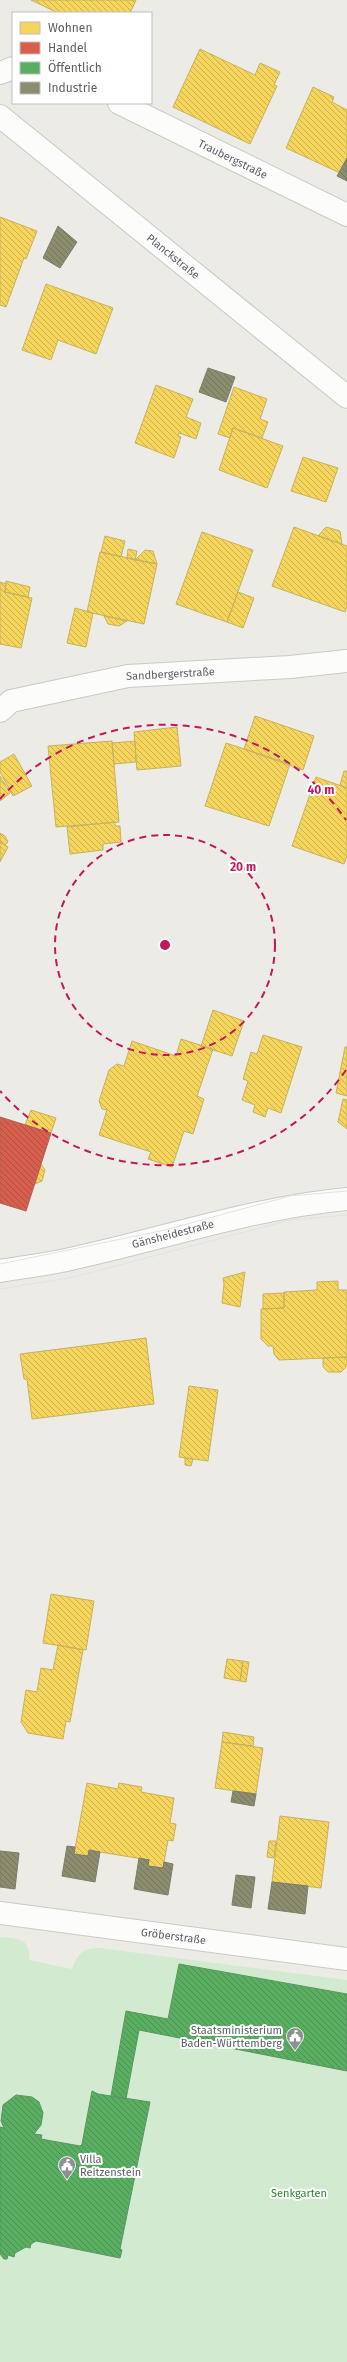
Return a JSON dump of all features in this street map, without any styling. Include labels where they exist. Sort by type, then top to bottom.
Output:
[{"type":"street","points":[[0,73],[12,68]]},
{"type":"street","name":"Traubergstraße","points":[[121,104],[347,215]]},
{"type":"street","name":"Planckstraße","points":[[0,116],[347,397]]},
{"type":"street","name":"Sandbergerstraße","points":[[0,711],[11,701],[128,676],[290,667],[347,662]]},
{"type":"street","name":"Gänsheidestraße","points":[[0,1271],[66,1260],[243,1216],[313,1202],[347,1199]]},
{"type":"street","name":"Gröberstraße","points":[[0,1913],[347,1959]]},
{"type":"green space","name":"Senkgarten","points":[[0,1937],[18,1939],[22,1941],[28,1947],[29,1960],[72,1969],[81,1953],[88,1949],[99,1948],[347,1980],[347,2362],[0,2362]]},
{"type":"building: Wohnen","points":[[31,0],[136,0],[130,12],[56,12]]},
{"type":"building: Wohnen","points":[[200,49],[255,75],[260,63],[280,72],[274,85],[277,86],[250,144],[173,107]]},
{"type":"building: Wohnen","points":[[313,87],[334,97],[332,102],[347,110],[347,158],[340,173],[286,148]]},
{"type":"building: Wohnen","points":[[0,217],[37,231],[26,259],[24,258],[6,307],[0,305]]},
{"type":"building: Wohnen","points":[[46,284],[113,308],[96,354],[58,340],[51,360],[22,350]]},
{"type":"building: Wohnen","points":[[156,385],[193,399],[186,417],[201,423],[196,439],[179,433],[178,436],[181,437],[174,458],[135,443]]},
{"type":"building: Wohnen","points":[[234,387],[267,399],[260,419],[268,422],[262,438],[233,428],[230,438],[218,434]]},
{"type":"building: Wohnen","points":[[233,428],[283,446],[267,488],[219,470]]},
{"type":"building: Wohnen","points":[[303,457],[338,468],[326,502],[291,491]]},
{"type":"building: Wohnen","points":[[294,527],[347,546],[347,606],[345,612],[272,586]]},
{"type":"building: Wohnen","points":[[326,527],[340,531],[342,544],[318,536]]},
{"type":"building: Wohnen","points":[[202,532],[253,550],[227,622],[176,604]]},
{"type":"building: Wohnen","points":[[105,536],[125,541],[121,557],[101,552]]},
{"type":"building: Wohnen","points":[[128,549],[137,551],[135,560],[127,558]]},
{"type":"building: Wohnen","points":[[145,550],[153,551],[157,564],[135,560]]},
{"type":"building: Wohnen","points":[[100,552],[157,564],[144,624],[87,612]]},
{"type":"building: Wohnen","points":[[6,581],[30,587],[28,597],[5,592]]},
{"type":"building: Wohnen","points":[[0,582],[6,584],[5,592],[32,598],[21,648],[0,644]]},
{"type":"building: Wohnen","points":[[238,592],[254,598],[243,628],[227,622]]},
{"type":"building: Wohnen","points":[[75,608],[93,613],[86,647],[67,643]]},
{"type":"building: Wohnen","points":[[104,616],[127,621],[119,626],[108,624]]},
{"type":"building: Wohnen","points":[[255,716],[314,736],[303,770],[244,749]]},
{"type":"building: Wohnen","points":[[177,727],[181,766],[137,770],[134,732]]},
{"type":"building: Wohnen","points":[[112,741],[119,822],[56,827],[48,746]]},
{"type":"building: Wohnen","points":[[135,741],[136,762],[114,764],[112,743]]},
{"type":"building: Wohnen","points":[[226,743],[290,764],[269,826],[205,806]]},
{"type":"building: Wohnen","points":[[14,754],[32,786],[13,796],[0,772],[0,762]]},
{"type":"building: Wohnen","points":[[344,771],[347,771],[347,788],[340,785]]},
{"type":"building: Wohnen","points":[[0,776],[10,793],[0,801]]},
{"type":"building: Wohnen","points":[[316,777],[347,788],[347,856],[344,864],[292,846]]},
{"type":"building: Wohnen","points":[[115,822],[115,826],[120,826],[121,842],[103,844],[103,850],[70,854],[67,827]]},
{"type":"building: Wohnen","points":[[0,833],[5,836],[8,842],[5,845],[0,842]]},
{"type":"building: Wohnen","points":[[0,842],[8,847],[0,862]]},
{"type":"building: Wohnen","points":[[213,1010],[244,1021],[232,1056],[201,1046]]},
{"type":"building: Wohnen","points":[[263,1035],[302,1047],[281,1113],[268,1108],[265,1117],[253,1112],[255,1105],[242,1100],[248,1081],[243,1079],[251,1052],[257,1054]]},
{"type":"building: Wohnen","points":[[181,1039],[213,1049],[197,1096],[204,1099],[193,1134],[184,1131],[172,1167],[148,1159],[151,1152],[99,1135],[107,1110],[102,1109],[99,1101],[109,1070],[117,1064],[124,1066],[132,1041],[176,1056]]},
{"type":"building: Wohnen","points":[[345,1047],[347,1047],[347,1096],[336,1093]]},
{"type":"building: Wohnen","points":[[343,1099],[347,1100],[347,1129],[338,1122]]},
{"type":"building: Wohnen","points":[[31,1110],[56,1118],[51,1133],[25,1125]]},
{"type":"building: Wohnen","points":[[41,1164],[45,1170],[42,1181],[35,1184]]},
{"type":"building: Wohnen","points":[[245,1272],[240,1307],[222,1303],[224,1284],[223,1278]]},
{"type":"building: Wohnen","points":[[338,1281],[338,1290],[347,1290],[347,1357],[279,1360],[274,1354],[273,1346],[268,1346],[261,1339],[261,1309],[284,1308],[284,1292],[317,1290],[317,1282]]},
{"type":"building: Wohnen","points":[[284,1293],[284,1308],[263,1309],[263,1294]]},
{"type":"building: Wohnen","points":[[146,1338],[154,1404],[32,1419],[27,1379],[24,1379],[20,1354]]},
{"type":"building: Wohnen","points":[[347,1357],[347,1366],[341,1372],[328,1372],[323,1367],[323,1358]]},
{"type":"building: Wohnen","points":[[189,1386],[218,1390],[208,1461],[179,1457]]},
{"type":"building: Wohnen","points":[[185,1458],[193,1459],[191,1466],[185,1465]]},
{"type":"building: Wohnen","points":[[51,1594],[94,1601],[86,1650],[43,1643]]},
{"type":"building: Wohnen","points":[[58,1645],[83,1650],[70,1722],[66,1721],[63,1739],[28,1733],[21,1722],[26,1690],[37,1692],[41,1668],[53,1670]]},
{"type":"building: Wohnen","points":[[227,1659],[243,1661],[240,1681],[224,1678]]},
{"type":"building: Wohnen","points":[[243,1661],[249,1662],[246,1682],[240,1681]]},
{"type":"building: Wohnen","points":[[223,1732],[254,1737],[253,1746],[222,1742]]},
{"type":"building: Wohnen","points":[[222,1742],[263,1748],[256,1794],[215,1788]]},
{"type":"building: Wohnen","points":[[87,1783],[118,1789],[119,1783],[142,1787],[141,1792],[174,1798],[170,1823],[176,1824],[173,1841],[168,1840],[163,1868],[148,1866],[149,1860],[89,1850],[88,1856],[74,1854]]},
{"type":"building: Wohnen","points":[[280,1816],[329,1822],[321,1888],[272,1882]]},
{"type":"building: Wohnen","points":[[269,1841],[276,1841],[274,1858],[267,1857]]},
{"type":"building: Handel","points":[[0,1117],[51,1133],[26,1211],[0,1203]]},
{"type":"building: Öffentlich","name":"Staatsministerium Baden-Württemberg","points":[[179,1964],[347,1994],[347,2071],[139,2030],[126,2099],[111,2096],[126,2011],[168,2019]]},
{"type":"building: Öffentlich","name":"Villa Reitzenstein","points":[[92,2091],[98,2094],[150,2102],[120,2249],[122,2250],[120,2258],[36,2241],[31,2244],[30,2248],[26,2247],[15,2253],[14,2257],[8,2255],[7,2259],[4,2259],[0,2254],[0,2127],[4,2128],[1,2121],[3,2105],[16,2095],[32,2097],[39,2102],[43,2113],[41,2125],[34,2134],[42,2135],[41,2139],[80,2146],[82,2144]]},
{"type":"building: Industrie","points":[[347,158],[347,181],[337,176]]},
{"type":"building: Industrie","points":[[58,226],[77,242],[60,268],[43,258]]},
{"type":"building: Industrie","points":[[208,368],[235,377],[226,402],[199,392]]},
{"type":"building: Industrie","points":[[233,1791],[256,1794],[254,1806],[231,1802]]},
{"type":"building: Industrie","points":[[67,1846],[75,1847],[74,1854],[88,1856],[89,1850],[100,1852],[95,1882],[62,1876]]},
{"type":"building: Industrie","points":[[0,1851],[19,1853],[15,1889],[0,1887]]},
{"type":"building: Industrie","points":[[139,1858],[149,1860],[148,1866],[163,1868],[164,1862],[173,1864],[168,1895],[134,1889]]},
{"type":"building: Industrie","points":[[236,1875],[255,1877],[251,1908],[232,1905]]},
{"type":"building: Industrie","points":[[272,1882],[308,1886],[305,1914],[268,1909]]},
{"type":"tram line","points":[[0,1264],[165,1230],[290,1196],[347,1191]]},
{"type":"tram line","points":[[0,1289],[74,1277],[290,1220],[347,1215]]},
{"type":"place","name":"Staatsministerium Baden-Württemberg","points":[[295,2051]]},
{"type":"place","name":"Villa Reitzenstein","points":[[67,2180]]}]
